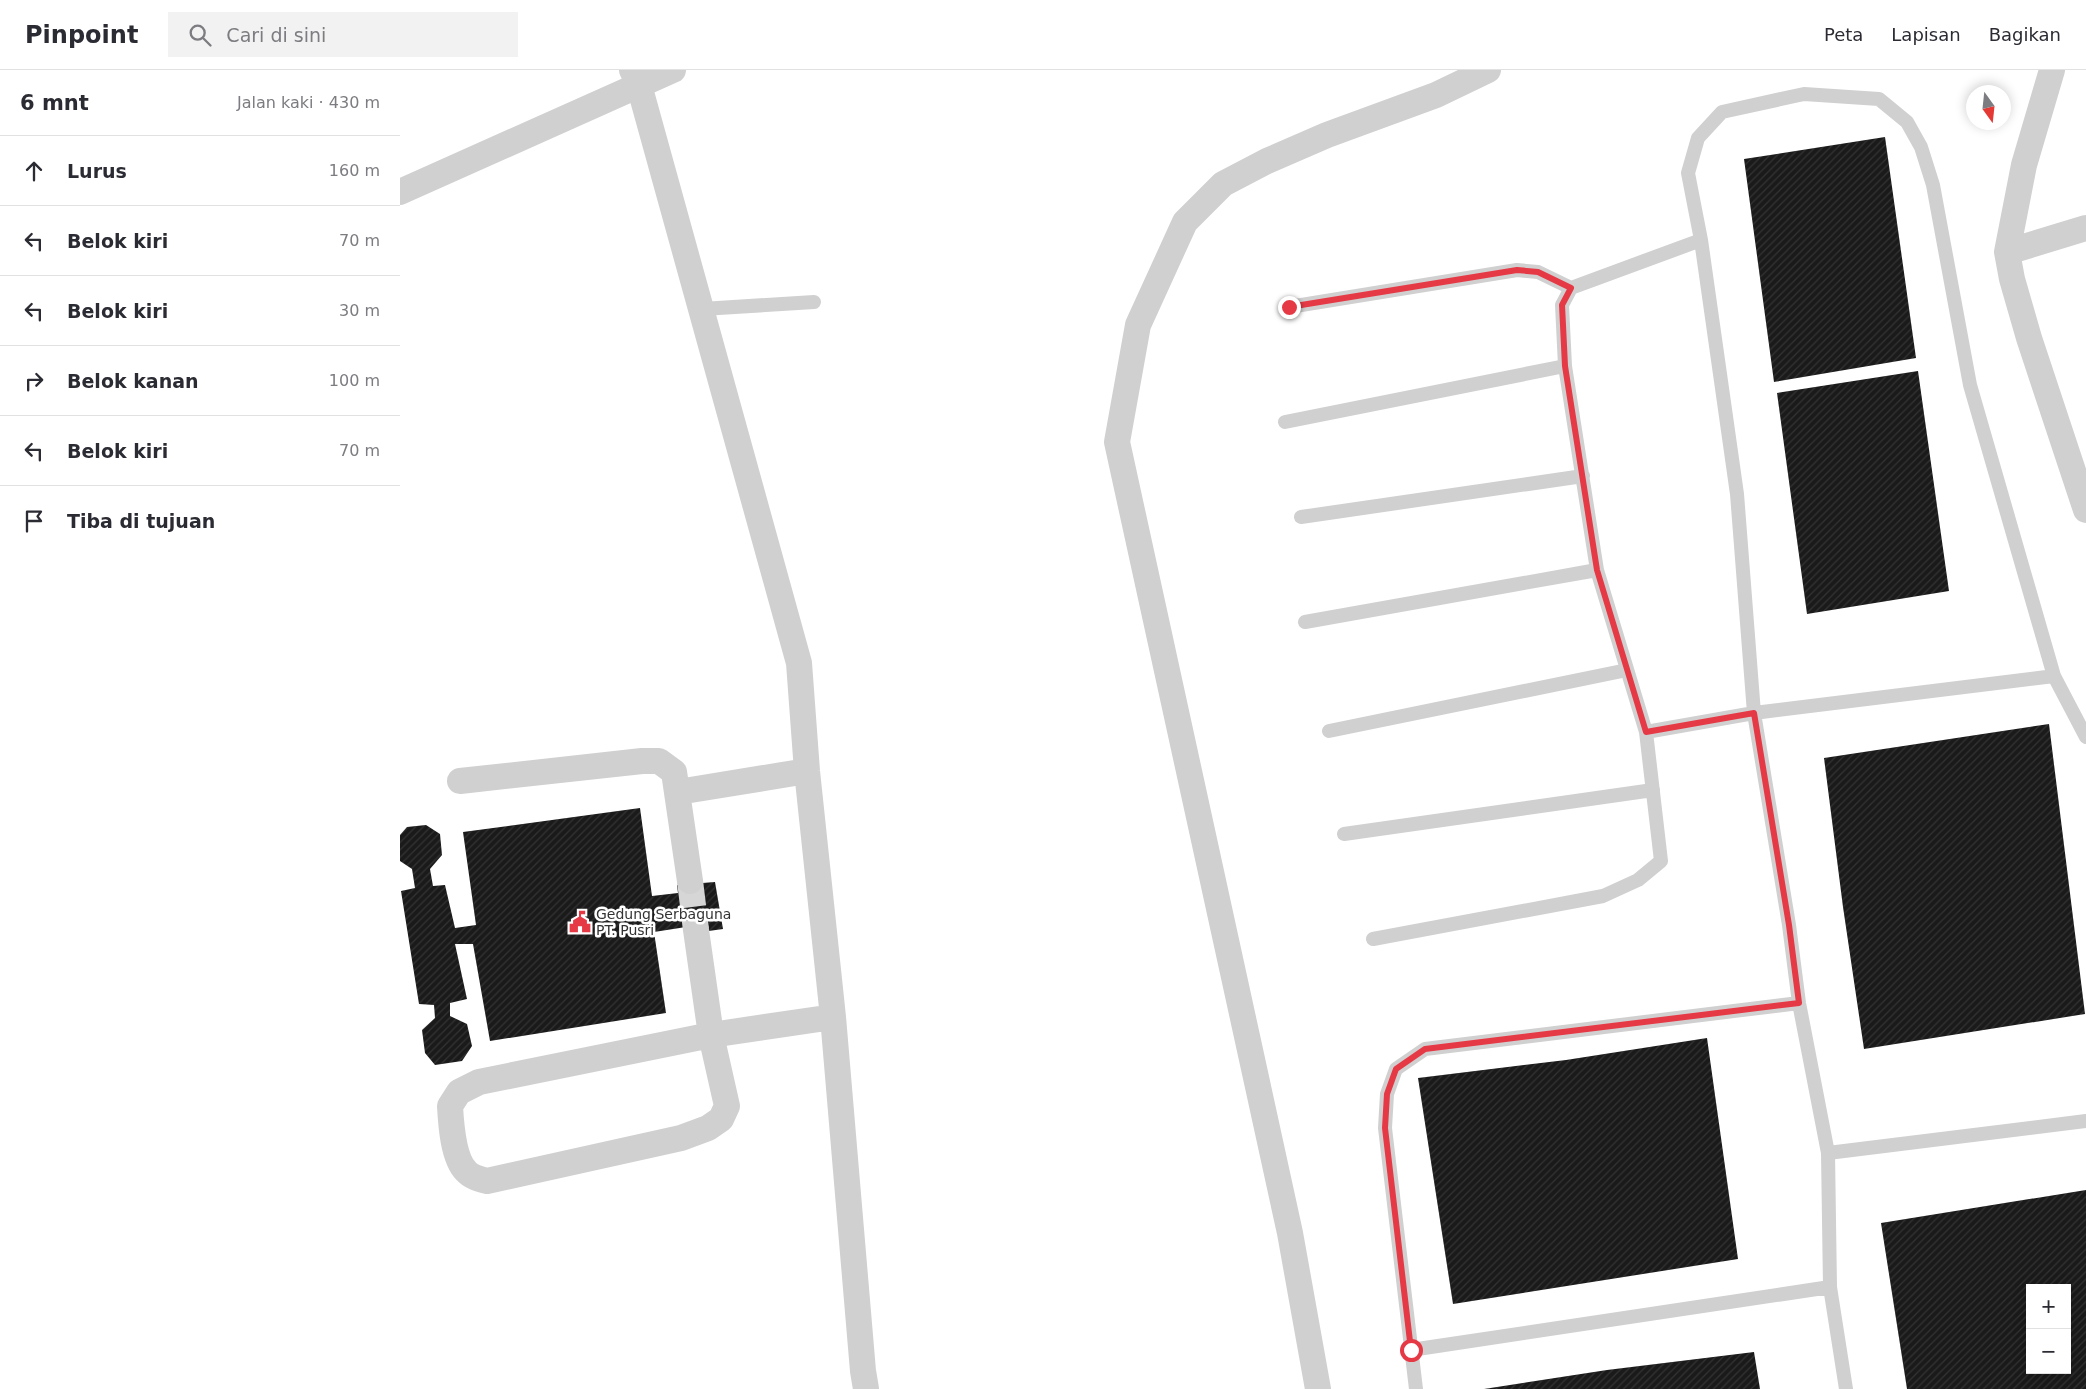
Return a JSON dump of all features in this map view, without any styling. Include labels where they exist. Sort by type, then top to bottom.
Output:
[{"type":"street","points":[[400,192],[636,78],[673,70]]},
{"type":"street","points":[[1318,1389],[1288,1223],[1117,442],[1138,325],[1185,222],[1223,184],[1267,161],[1327,135],[1436,95],[1488,70]]},
{"type":"street","points":[[2052,70],[2024,165],[2007,252],[2012,280],[2029,338],[2086,510]]},
{"type":"street","points":[[636,78],[702,309],[799,664],[807,771],[833,1017],[863,1383]]},
{"type":"street","points":[[2007,252],[2086,228]]},
{"type":"street","points":[[460,782],[642,761],[659,761],[674,772],[690,881]]},
{"type":"street","points":[[678,792],[807,771]]},
{"type":"street","points":[[696,930],[711,1035],[727,1106],[721,1118],[708,1128],[682,1138],[487,1181],[471,1176],[464,1170],[457,1158],[450,1106],[459,1092],[479,1082],[711,1035],[833,1017]]},
{"type":"lane","points":[[1846,1389],[1830,1287],[1828,1153],[1799,1003],[1789,925],[1754,713],[1737,494],[1701,240],[1688,173],[1698,138],[1722,112],[1804,94],[1879,100],[1907,122],[1921,147],[1933,185],[1970,385],[2054,676],[2086,737]]},
{"type":"lane","points":[[1373,939],[1602,896],[1638,880],[1660,861],[1646,732],[1597,570],[1565,366],[1562,305],[1571,288],[1701,240]]},
{"type":"lane","points":[[1289,307],[1517,270],[1538,272],[1571,288]]},
{"type":"lane","points":[[702,309],[814,302]]},
{"type":"lane","points":[[1285,422],[1565,366]]},
{"type":"lane","points":[[1301,517],[1583,476]]},
{"type":"lane","points":[[1305,622],[1597,570]]},
{"type":"lane","points":[[1329,731],[1627,670]]},
{"type":"lane","points":[[1646,732],[1754,713],[2054,676]]},
{"type":"lane","points":[[1344,834],[1653,790]]},
{"type":"lane","points":[[1416,1389],[1385,1128],[1387,1094],[1396,1069],[1425,1049],[1799,1003]]},
{"type":"lane","points":[[1828,1153],[2086,1120]]},
{"type":"lane","points":[[1411,1350],[1830,1287]]},
{"type":"building","points":[[1885,137],[1916,358],[1774,382],[1744,159]]},
{"type":"building","points":[[1918,371],[1949,591],[1807,614],[1777,393]]},
{"type":"building","points":[[2049,724],[2085,1014],[1864,1049],[1824,758]]},
{"type":"building","points":[[640,808],[652,896],[678,893],[677,885],[715,882],[723,929],[687,934],[686,927],[654,932],[666,1013],[490,1041],[473,944],[455,944],[467,999],[450,1003],[450,1016],[467,1024],[472,1046],[462,1061],[435,1065],[425,1053],[422,1030],[435,1018],[434,1005],[419,1004],[401,891],[415,888],[412,869],[400,861],[400,835],[407,827],[426,825],[440,834],[442,855],[430,869],[433,886],[445,885],[455,928],[476,925],[463,832]]},
{"type":"building","points":[[1707,1038],[1738,1259],[1453,1304],[1418,1078],[1566,1060]]},
{"type":"building","points":[[2086,1190],[2086,1389],[1907,1389],[1881,1223]]},
{"type":"building","points":[[1754,1352],[1760,1389],[1484,1389],[1607,1370]]},
{"type":"tunnel","points":[[690,881],[696,930]]},
{"type":"place","name":"Gedung Serbaguna PT. Pusri","points":[[580,922]]},
{"type":"route","points":[[1289,307],[1517,270],[1538,272],[1571,288],[1562,305],[1565,366],[1597,570],[1646,732],[1754,713],[1789,925],[1799,1003],[1425,1049],[1396,1069],[1387,1094],[1385,1128],[1411,1350]]}]
